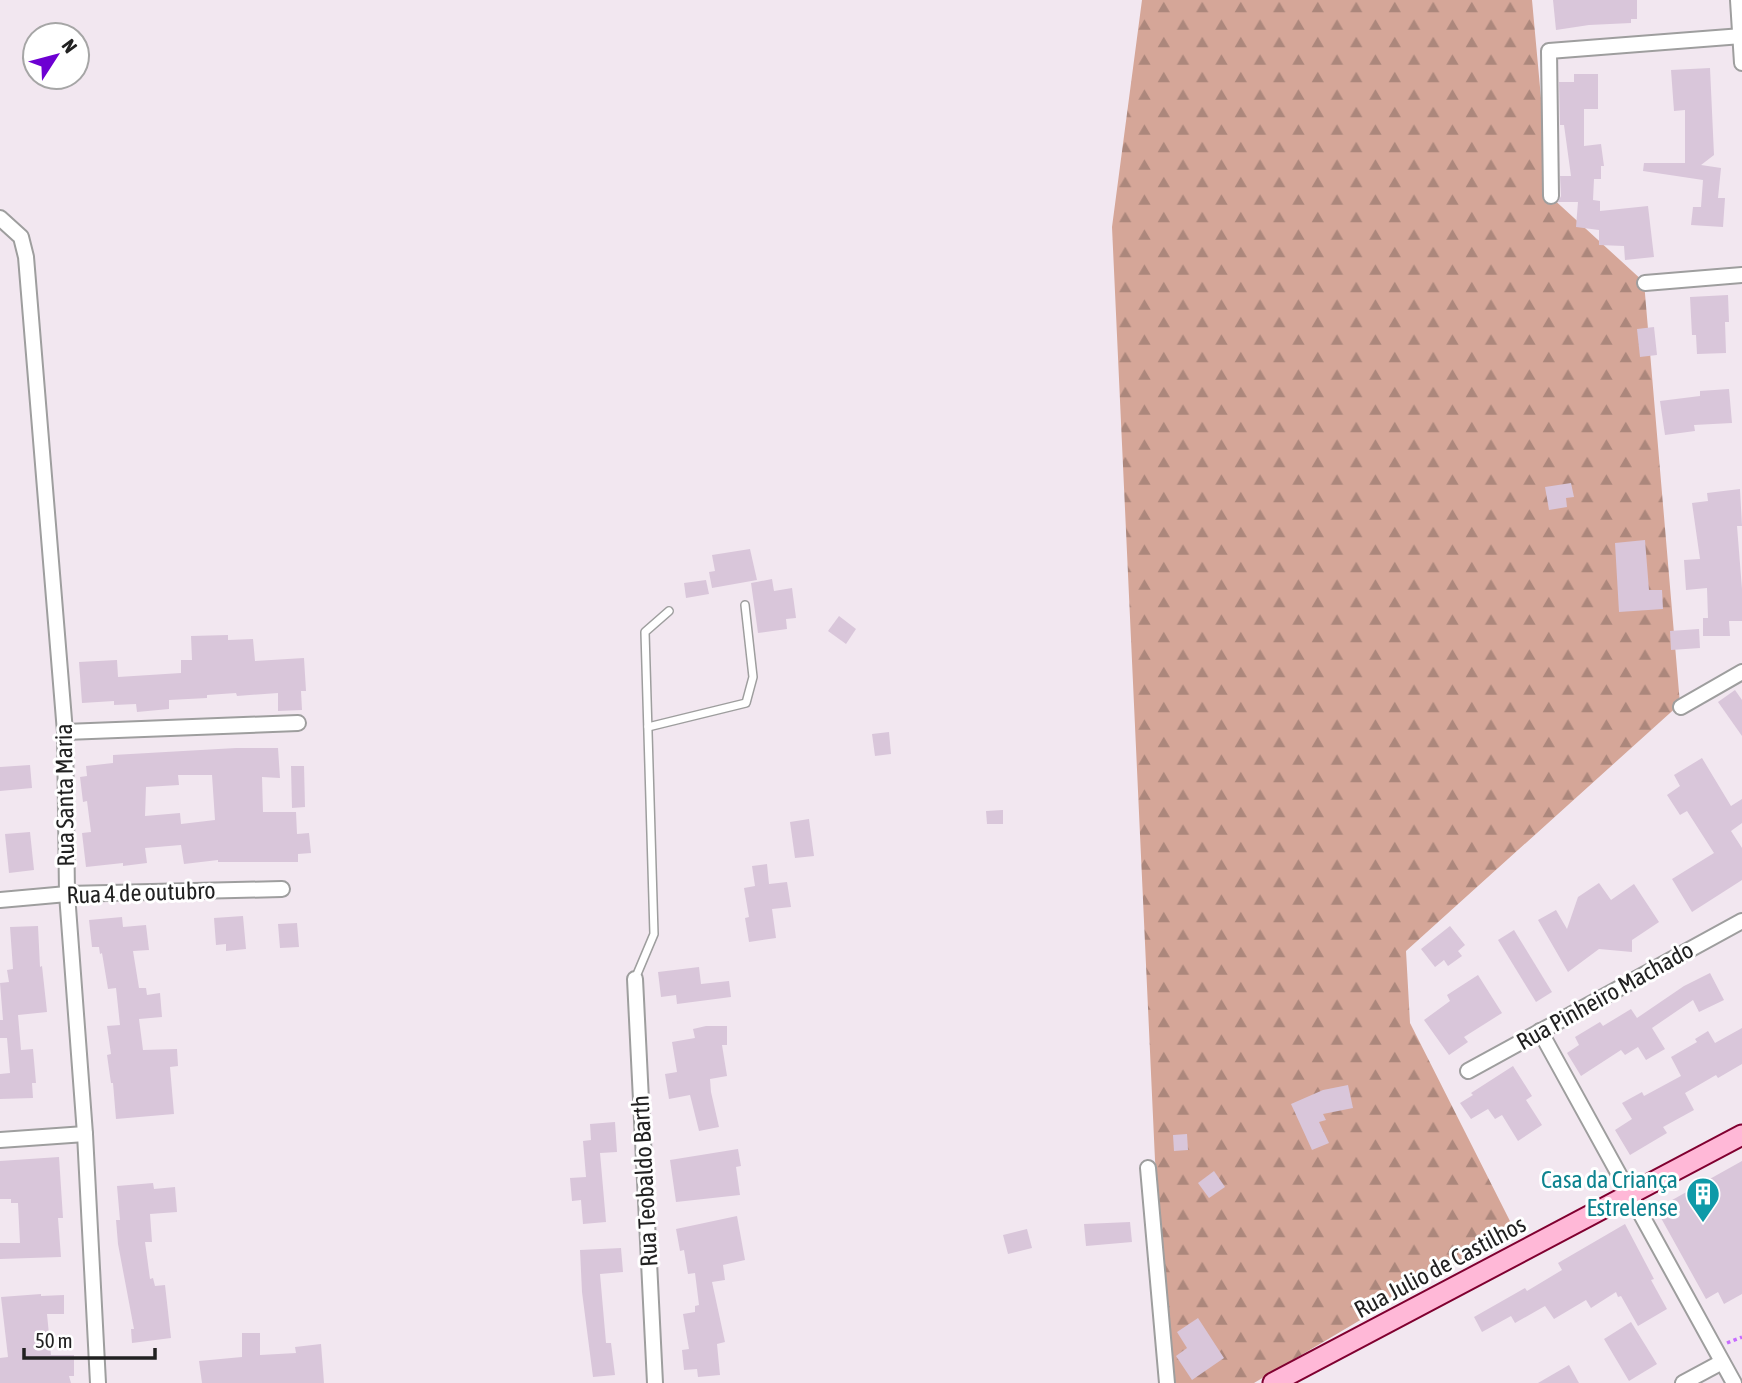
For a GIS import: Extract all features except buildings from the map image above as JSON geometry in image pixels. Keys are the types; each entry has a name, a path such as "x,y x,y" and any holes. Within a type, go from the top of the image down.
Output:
{"main road":[{"name":"Rua Julio de Castilhos","path":"1273,1383 1742,1135"}],"street":[{"path":"1738,0 1742,62"},
{"path":"1551,197 1549,51 1741,36"},
{"name":"Rua Santa Maria","path":"0,218 21,237 26,257 65,732 67,894 85,1134 98,1383"},
{"path":"1645,283 1742,275"},
{"path":"1681,708 1742,671"},
{"path":"65,732 298,723"},
{"name":"Rua 4 de outubro","path":"0,900 67,894 282,889"},
{"name":"Rua Pinheiro Machado","path":"1468,1071 1742,921"},
{"name":"Rua Teobaldo Barth","path":"635,979 655,1383"},
{"path":"1540,1031 1734,1383"},
{"path":"0,1140 85,1134"},
{"path":"1148,1168 1167,1383"},
{"path":"1684,1383 1722,1362"}],"lane":[{"path":"648,727 746,703 753,677 745,605"},
{"path":"635,979 654,934 645,632 669,611"}],"green space":[{"path":"1142,0 1532,0 1550,196 1644,282 1680,704 1406,951 1410,1023 1514,1229 1254,1383 1174,1383 1155,1160 1112,227"}],"place":[{"name":"Casa da Criança Estrelense","path":"1703,1224"}]}
